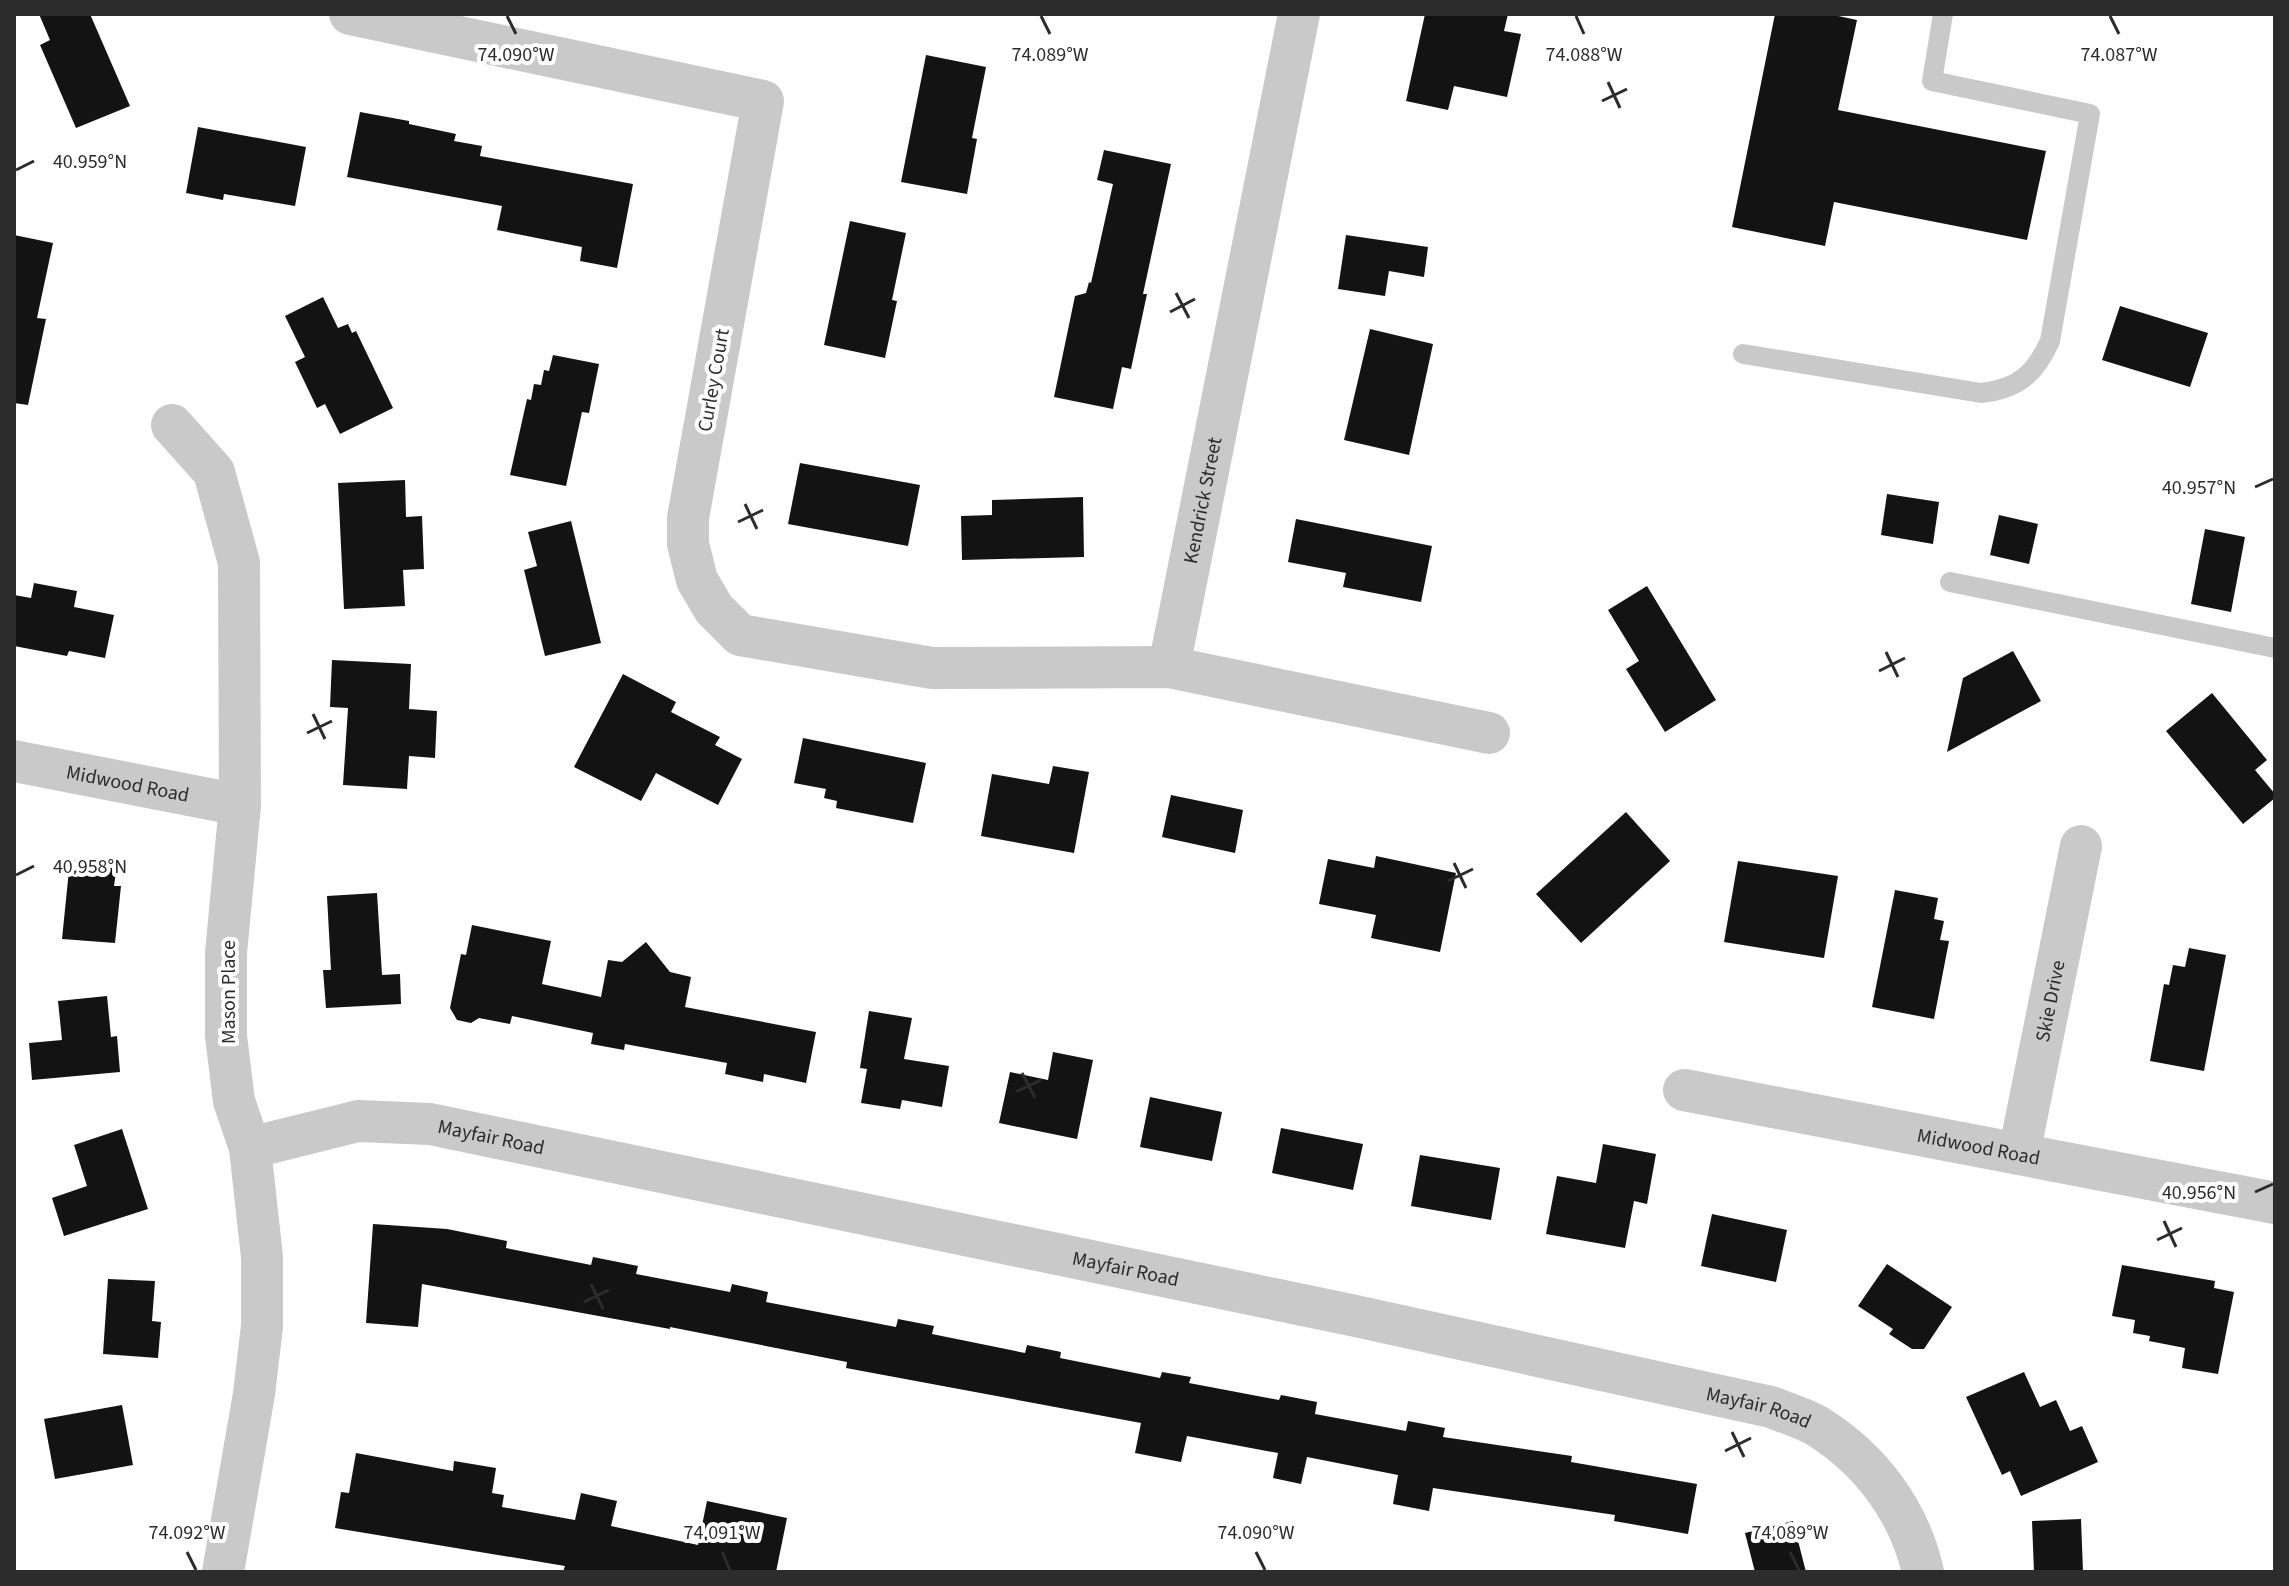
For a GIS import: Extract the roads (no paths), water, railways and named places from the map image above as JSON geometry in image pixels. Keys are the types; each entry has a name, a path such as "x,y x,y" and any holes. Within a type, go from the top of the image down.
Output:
{"street":[{"name":"Curley Court","path":"350,14 763,101 688,518 688,544 697,580 714,609 740,635 932,668 1169,667"},
{"name":"Kendrick Street","path":"1169,667 1299,14"},
{"name":"Mason Place","path":"172,425 214,472 239,563 240,805 226,953 226,1036 234,1101 250,1148 262,1257 262,1326 254,1394 223,1572"},
{"path":"1169,667 1489,733"},
{"name":"Midwood Road","path":"14,761 240,805"},
{"name":"Skie Drive","path":"2019,1154 2081,846"},
{"name":"Midwood Road","path":"1684,1090 2275,1203"},
{"name":"Mayfair Road","path":"250,1148 358,1121 430,1124 1320,1309 1771,1407 1814,1425 1852,1452 1882,1482 1908,1525 1923,1572"}],"lane":[{"path":"1743,354 1981,393 2004,390 2020,381 2040,363 2050,341 2090,114 1932,81 1943,14"},
{"path":"1950,582 2275,648"}]}
